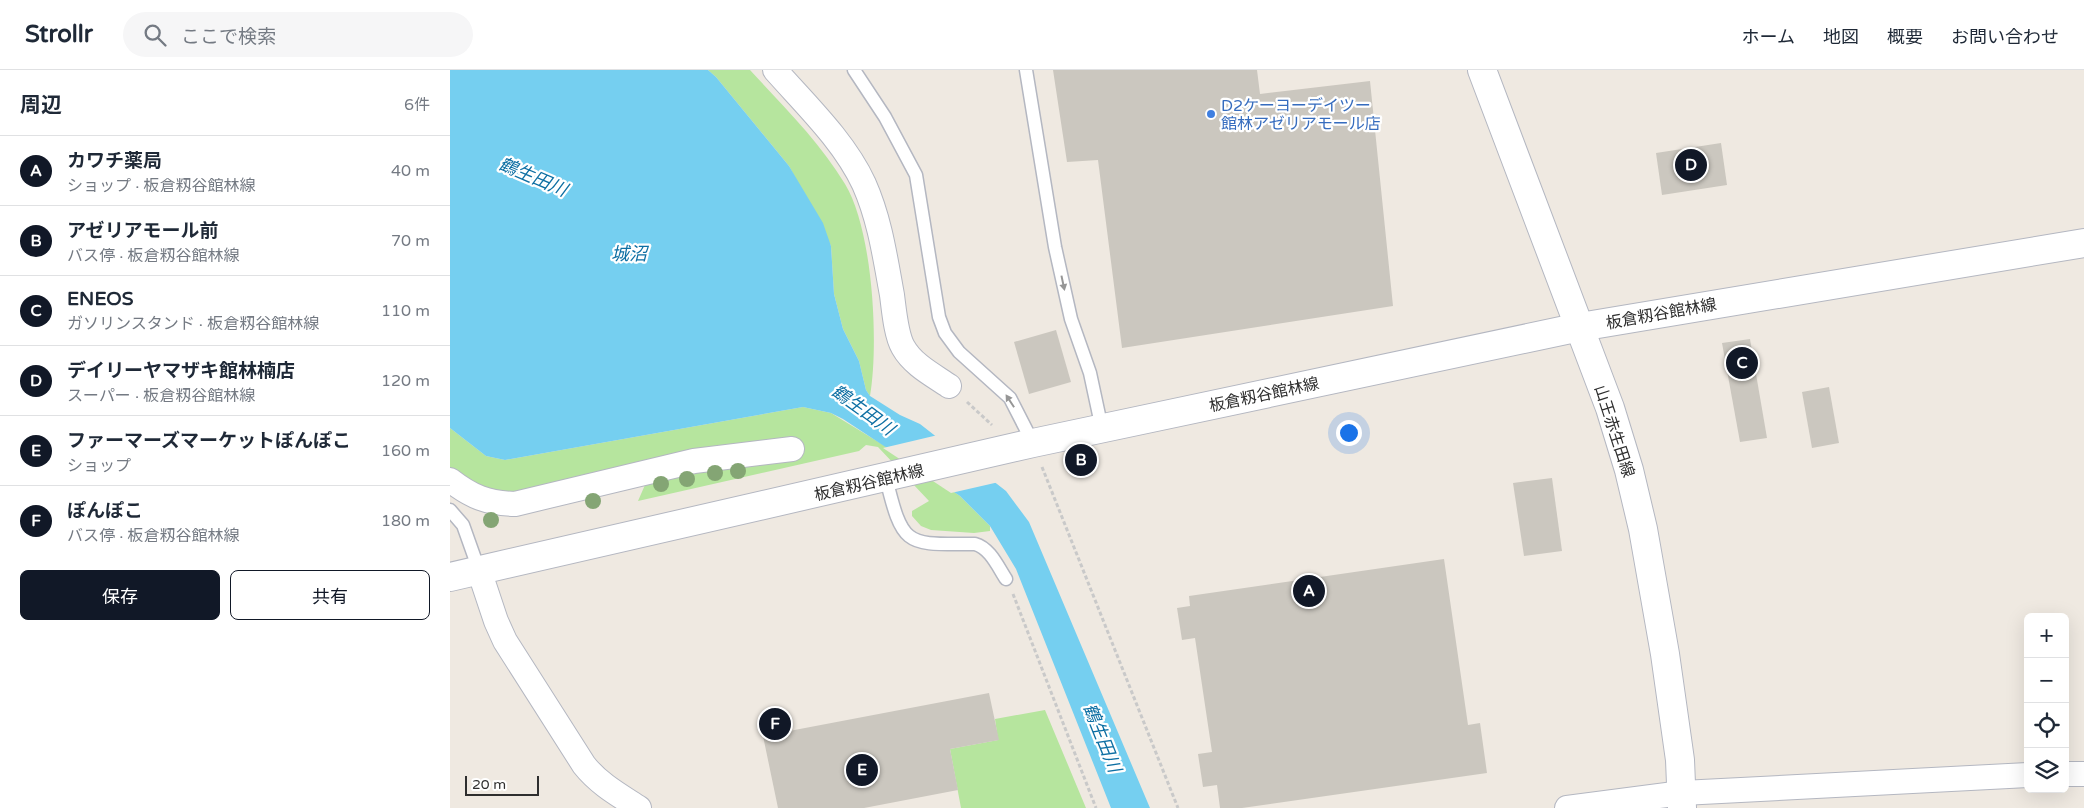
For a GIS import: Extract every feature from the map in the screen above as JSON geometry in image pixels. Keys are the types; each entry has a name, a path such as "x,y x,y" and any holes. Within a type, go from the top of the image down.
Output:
{"main road":[{"name":"山王赤生田線","path":"1482,70 1610,408 1629,470 1643,529 1665,654 1680,760 1682,800"},
{"name":"板倉籾谷館林線","path":"450,577 891,477 995,440 1032,443 1580,327 2084,243"}],"street":[{"path":"775,70 826,127 864,184 881,231 896,322 903,347 919,366 949,386"},
{"path":"450,480 469,494 494,503 515,504 694,461 792,449"},
{"path":"479,570 496,621 505,641 584,765 594,778 639,808"},
{"path":"2069,774 2084,774"},
{"path":"1566,808 2024,775"}],"lane":[{"path":"854,70 885,117 916,175 939,317 945,333 959,352 1010,398 1032,443"},
{"path":"1026,70 1055,247 1071,320 1090,373 1102,429"},
{"path":"891,477 895,514 907,535 919,542 929,544 975,544 982,546 989,553 1006,579"},
{"path":"450,510 462,525 479,570"}],"path":[{"path":"949,386 995,440"},
{"path":"1032,443 1178,808"},
{"path":"1006,579 1096,808"}],"green space":[{"path":"708,70 750,70 813,139 845,184 862,229 868,258 874,347 870,396 866,390 859,361 843,329 834,294 831,246 789,166 716,77"},
{"path":"803,407 831,413 903,457 960,496 990,526 990,531 974,533 931,530 921,526 912,516 912,511 929,501 878,447 866,445 859,451 638,501 648,478 525,493 481,492 450,470 450,428 486,456 505,460"},
{"path":"1045,710 1086,808 961,808 950,749 998,740 995,719"}],"water":[{"name":"城沼","path":"450,70 708,70 716,77 789,166 823,223 831,246 834,294 843,329 859,361 866,390 870,396 900,415 920,424 1006,491 1029,522 1150,808 1111,808 1016,569 990,526 960,496 843,419 831,413 803,407 505,460 486,456 450,428"}],"pier":[{"path":"938,435 999,482 951,493 883,448"}],"building":[{"path":"1053,70 1257,70 1260,94 1370,81 1393,306 1122,348 1098,160 1067,162"},
{"path":"1721,143 1727,185 1662,195 1656,153"},
{"path":"1056,330 1071,382 1029,394 1014,342"},
{"path":"1750,339 1767,438 1740,442 1722,343"},
{"path":"1829,387 1839,443 1812,448 1802,392"},
{"path":"1552,478 1562,551 1524,556 1513,483"},
{"path":"1444,559 1468,725 1480,723 1487,773 1242,808 1220,808 1217,785 1203,787 1198,754 1212,752 1195,638 1182,640 1177,608 1190,606 1189,596"},
{"path":"989,693 999,740 950,749 958,790 864,808 778,808 763,736"}],"place":[{"name":"D2ケーヨーデイツー 館林アゼリアモール店","path":"1211,114"},
{"name":"デイリーヤマザキ館林楠店","path":"1691,165"},
{"name":"ENEOS","path":"1742,363"},
{"name":"アゼリアモール前","path":"1081,460"},
{"name":"カワチ薬局","path":"1309,591"},
{"name":"ぽんぽこ","path":"775,724"},
{"name":"ファーマーズマーケットぽんぽこ","path":"862,770"}],"water label":[{"name":"鶴生田川","path":"533,177"},
{"name":"鶴生田川","path":"863,410"},
{"name":"鶴生田川","path":"1102,738"}]}
